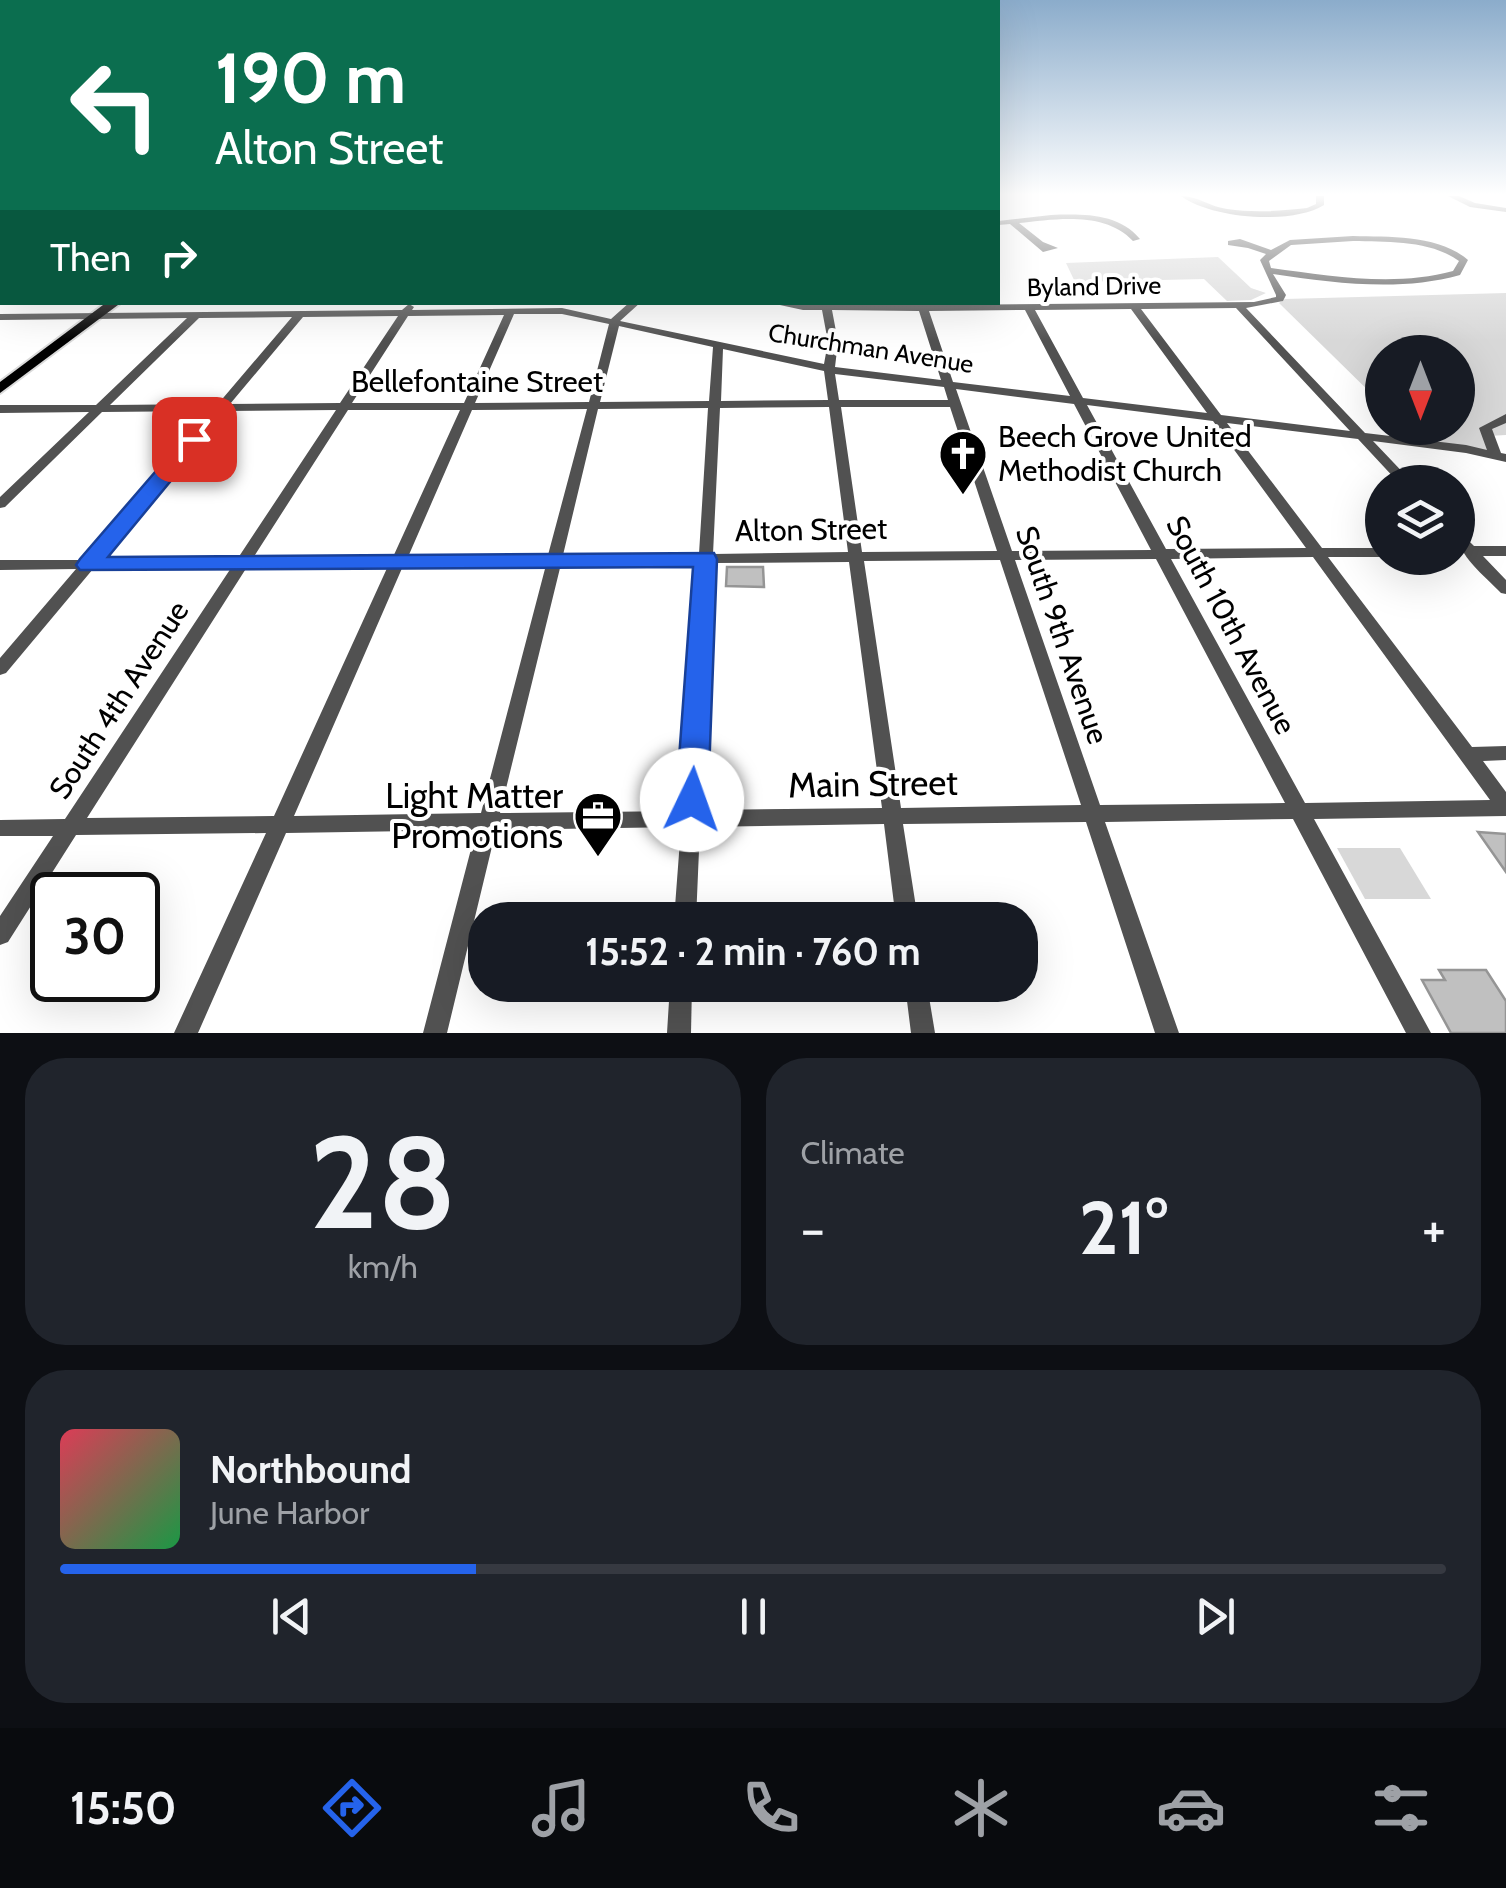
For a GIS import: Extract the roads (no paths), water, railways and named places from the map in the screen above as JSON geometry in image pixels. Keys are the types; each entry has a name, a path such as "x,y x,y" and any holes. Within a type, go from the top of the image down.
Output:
{"main road":[{"path":"0,378 84,316 100,309"},
{"path":"0,389 100,309"}],"street":[{"path":"1294,244 1264,260 1268,270 1335,280 1426,279 1457,273 1464,260 1433,244"},
{"path":"1245,246 1272,253"},
{"name":"Byland Drive","path":"826,305 1028,307 1277,301 1281,295 1268,270"},
{"path":"1238,304 1389,465"},
{"path":"436,1033 615,320 632,305"},
{"path":"826,305 833,342 829,369 904,902"},
{"name":"South 9th Avenue","path":"922,305 1167,1033"},
{"path":"1134,306 1506,808"},
{"name":"Churchman Avenue","path":"100,309 197,314 409,307 574,312 829,369 1501,456"},
{"name":"South 4th Avenue","path":"0,934 409,307"},
{"name":"South 10th Avenue","path":"1028,307 1419,1033"},
{"path":"186,1033 511,310"},
{"path":"0,669 301,313"},
{"path":"0,504 197,314"},
{"path":"0,317 84,316"},
{"path":"686,902 718,344"},
{"name":"Bellefontaine Street","path":"0,410 955,403"},
{"path":"1501,456 1485,428 1506,418"},
{"path":"1475,551 1506,551"},
{"name":"Alton Street","path":"0,566 1365,552"},
{"path":"1475,561 1506,590"},
{"path":"1467,755 1506,753"},
{"name":"Main Street","path":"0,828 1506,808"},
{"path":"679,1033 681,1002"},
{"path":"918,1002 923,1033"}],"place":[{"name":"Beech Grove United Methodist Church","path":"963,496"},
{"name":"Light Matter Promotions","path":"598,858"}]}
